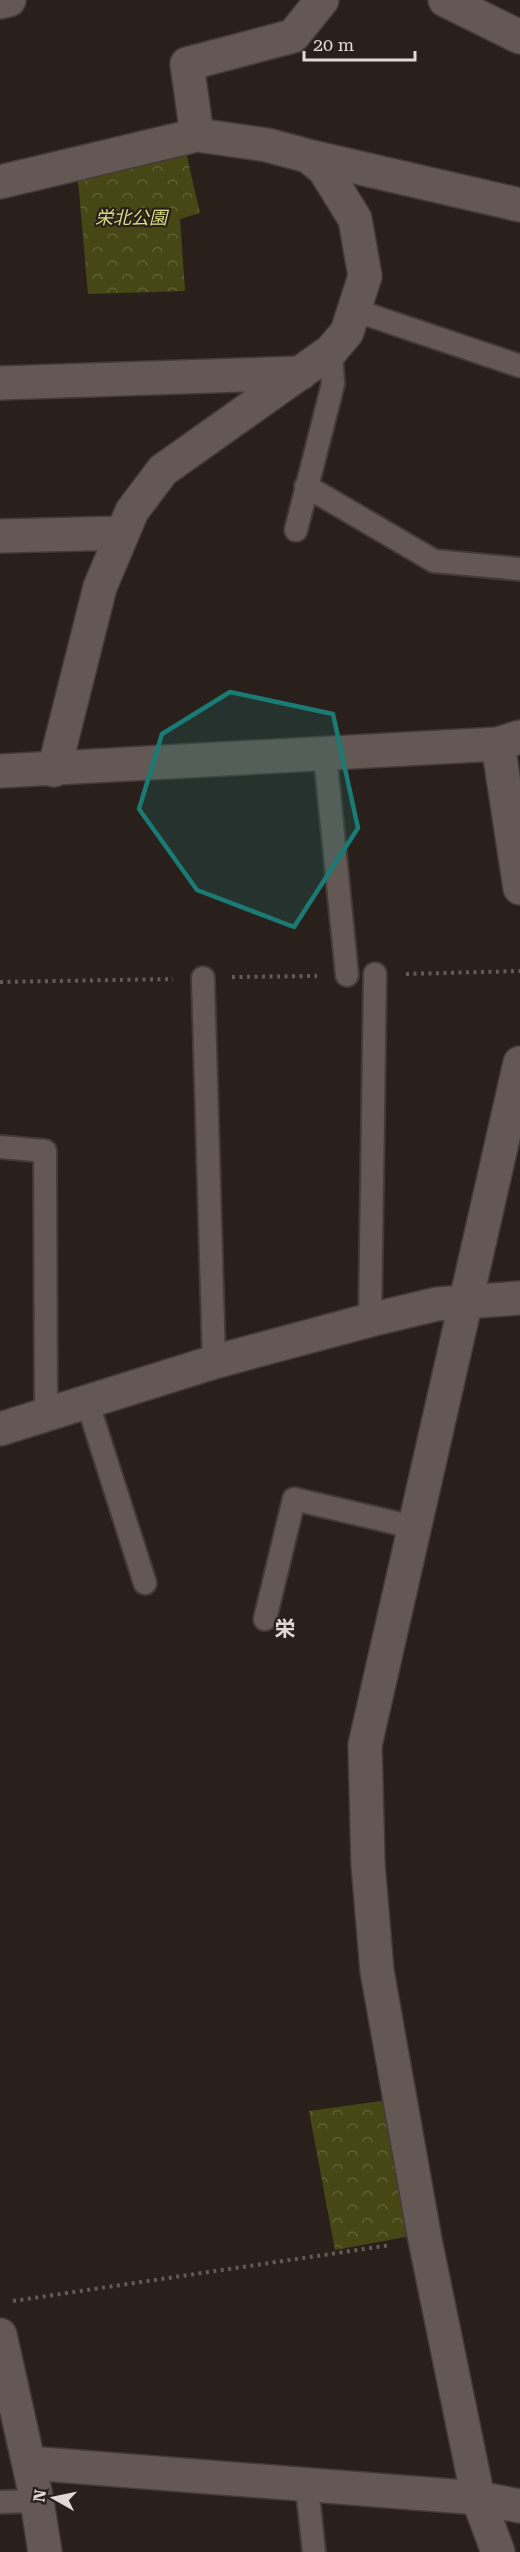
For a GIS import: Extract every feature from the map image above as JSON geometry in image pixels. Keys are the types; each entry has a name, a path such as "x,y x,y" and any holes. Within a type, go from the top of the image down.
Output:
{"street":[{"path":"0,2 9,0"},
{"path":"197,135 187,64 293,36 322,0"},
{"path":"445,0 520,37"},
{"path":"0,182 197,135 267,145 520,205"},
{"path":"54,770 100,587 132,511 164,470 331,351 347,332 365,276 356,219 324,169 308,156"},
{"path":"0,383 301,373"},
{"path":"0,536 122,532"},
{"path":"0,771 54,770 325,754 509,740 520,888"},
{"path":"498,2552 478,2498 425,2240 377,1971 368,1864 365,1745 520,1063"},
{"path":"0,1429 213,1362 370,1320 437,1304 467,1304 520,1298"},
{"path":"0,2335 37,2501 45,2552"},
{"path":"29,2463 307,2487 478,2498 520,2506"}],"lane":[{"path":"354,310 520,366"},
{"path":"296,530 333,384 331,351"},
{"path":"306,486 434,561 520,569"},
{"path":"325,754 347,975"},
{"path":"370,1320 375,974"},
{"path":"203,978 213,1362"},
{"path":"0,1147 45,1151 46,1413"},
{"path":"87,1401 145,1583"},
{"path":"265,1619 294,1499 413,1527"},
{"path":"307,2487 314,2552"},
{"path":"0,2502 37,2501"}],"path":[{"path":"375,974 520,971"},
{"path":"0,982 347,975"},
{"path":"12,2301 425,2240"}],"highlighted area":[{"path":"230,692 333,714 358,828 294,927 197,890 139,809 162,734"}],"green space":[{"name":"栄北公園","path":"186,152 200,213 180,219 185,291 88,294 78,179"},
{"path":"388,2100 411,2236 335,2250 309,2111"}],"district":[{"name":"栄","path":"285,1629"}]}
